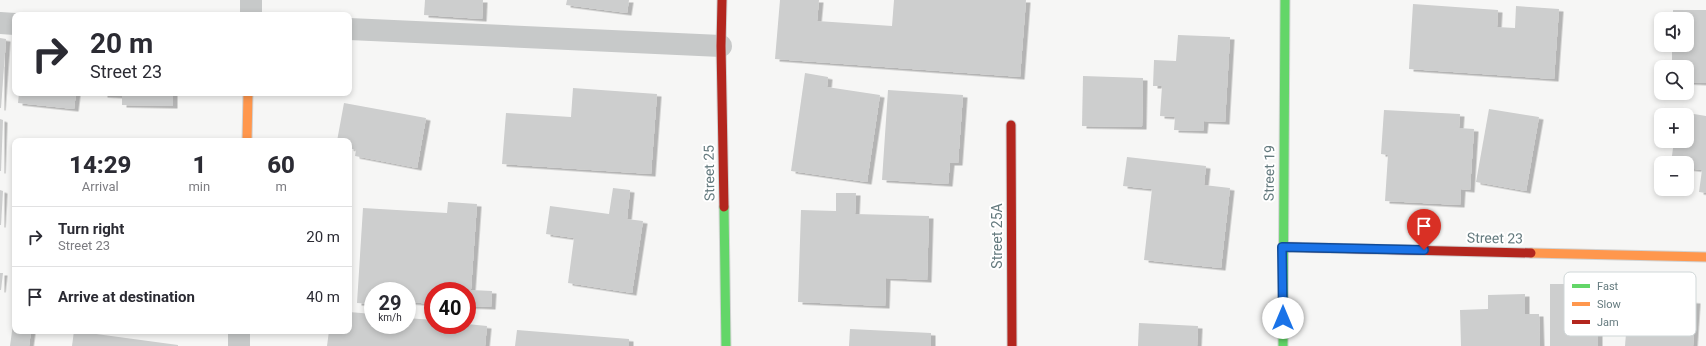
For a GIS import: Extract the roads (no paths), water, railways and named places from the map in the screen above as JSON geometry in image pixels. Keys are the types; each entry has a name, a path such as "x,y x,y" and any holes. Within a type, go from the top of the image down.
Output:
{"street":[{"path":"251,12 252,0"},
{"name":"Street 25","path":"722,0 721,46 726,346"},
{"name":"Street 19","path":"1283,346 1282,247 1285,0"},
{"path":"0,24 12,24"},
{"path":"352,29 721,46"},
{"path":"247,138 248,96"},
{"name":"Street 25A","path":"1011,125 1012,346"},
{"name":"Street 23","path":"1282,247 1706,257"},
{"path":"239,334 239,346"}]}
